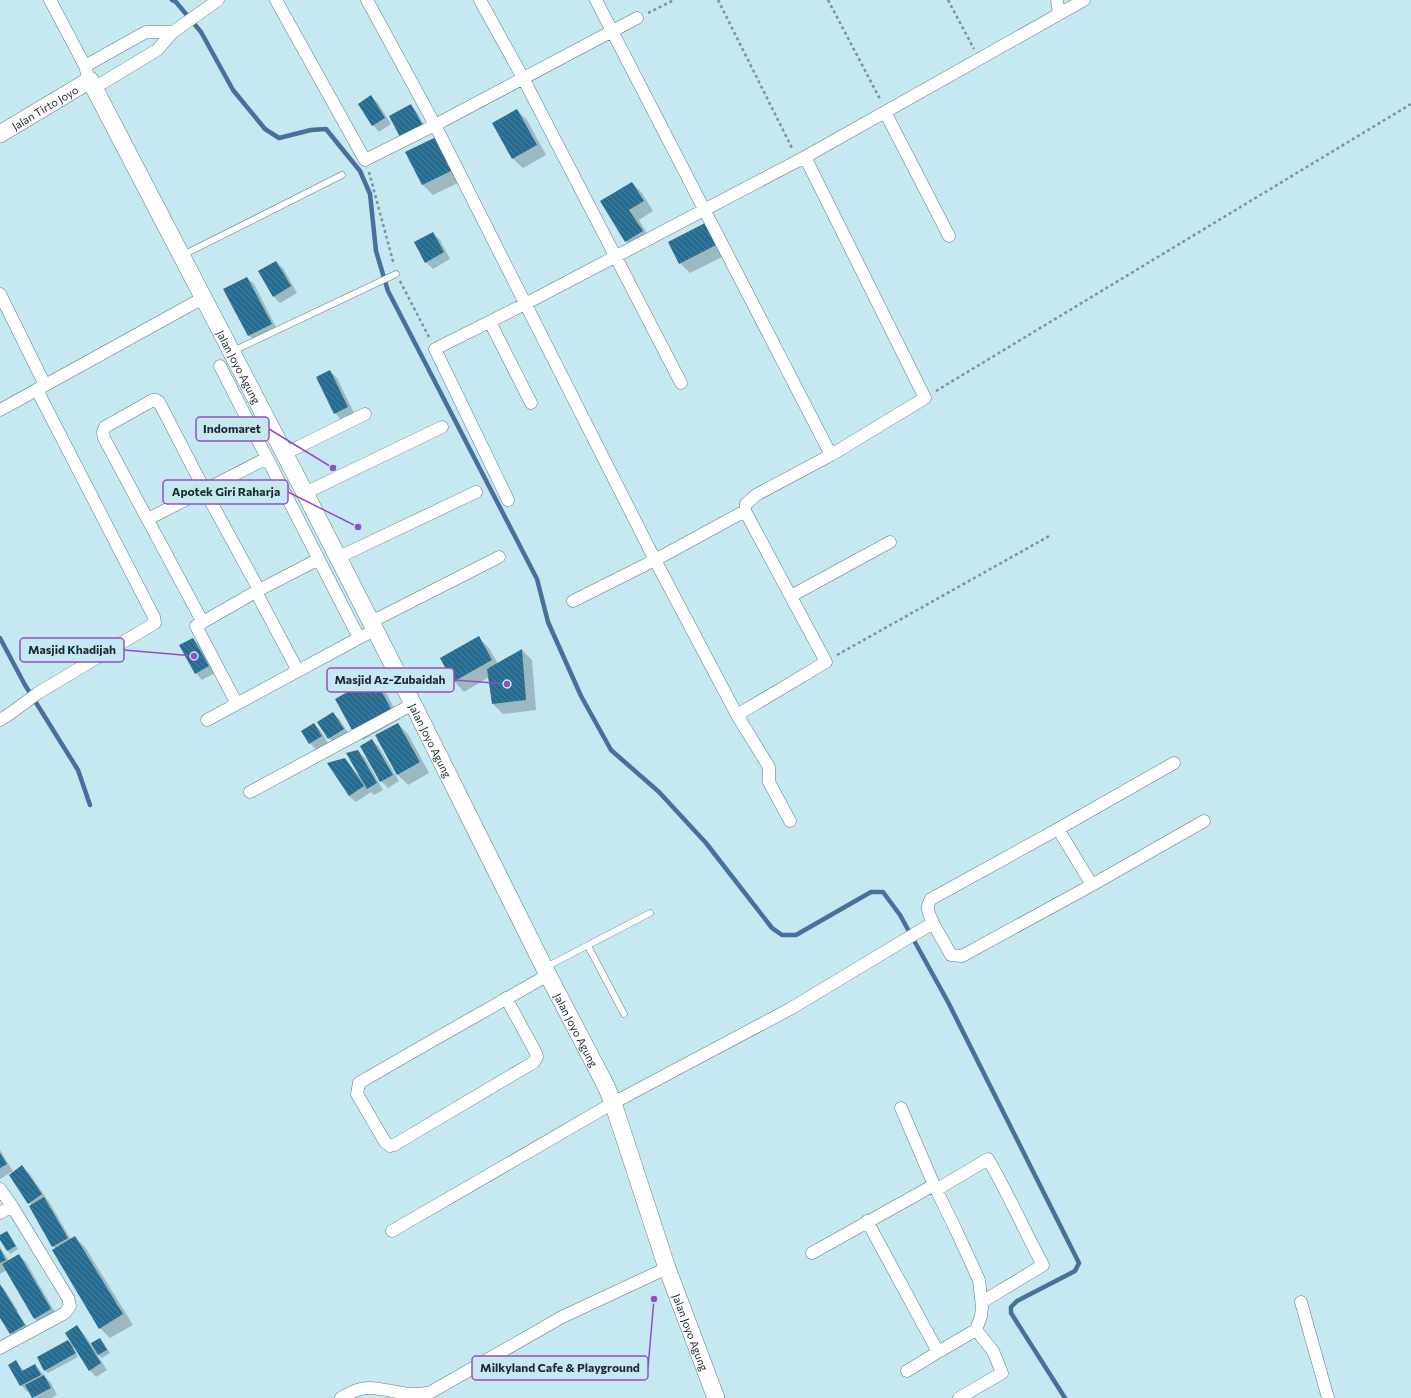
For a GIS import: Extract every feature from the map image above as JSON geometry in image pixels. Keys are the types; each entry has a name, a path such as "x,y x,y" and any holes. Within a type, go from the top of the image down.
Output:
{"main road":[{"name":"Jalan Tirto Joyo","path":"0,134 89,78"},
{"name":"Jalan Joyo Agung","path":"89,78 305,493 413,704 546,971 606,1086 613,1103 667,1268 716,1398"}],"street":[{"path":"50,0 89,78"},
{"path":"89,78 157,50 173,32 218,0"},
{"path":"276,0 365,160 435,125 637,18"},
{"path":"367,0 435,125 655,560 737,715 769,767 769,782 790,821"},
{"path":"480,0 523,78 681,383"},
{"path":"596,0 831,455"},
{"path":"1057,0 1059,14"},
{"path":"508,500 435,349 525,304 801,158 1084,0"},
{"path":"89,78 146,32 173,32"},
{"path":"885,112 949,236"},
{"path":"737,715 826,662 745,511 746,504 756,495 831,455 925,398 801,158"},
{"path":"0,294 41,387 154,617 155,623 38,693 0,720"},
{"path":"0,410 203,298"},
{"path":"490,322 531,403"},
{"path":"220,366 360,638"},
{"path":"202,621 102,432 105,427 153,400 159,402 298,671"},
{"path":"284,454 365,414"},
{"path":"305,493 442,426"},
{"path":"148,519 267,458"},
{"path":"337,558 476,492"},
{"path":"573,601 655,560 745,511"},
{"path":"791,596 890,542"},
{"path":"207,720 360,638 373,626 499,557"},
{"path":"237,704 196,629 196,626 202,621 257,591 319,559"},
{"path":"250,792 413,704"},
{"path":"1174,763 1058,830 931,899 927,904 927,910 933,923 951,955 957,957 962,956 1092,885 1204,820"},
{"path":"1058,830 1092,885"},
{"path":"392,1231 613,1103 790,1009 933,923"},
{"path":"506,998 536,1053 537,1057 534,1062 394,1145 390,1146 385,1142 357,1094 359,1083 506,998 546,971"},
{"path":"901,1108 935,1187 979,1280 982,1302 981,1316 976,1330 907,1371"},
{"path":"812,1253 867,1221 988,1159 998,1176 1025,1233 1043,1265 982,1302"},
{"path":"0,1189 68,1298 70,1306 65,1313 0,1348"},
{"path":"0,1213 12,1206"},
{"path":"867,1221 938,1352"},
{"path":"341,1398 354,1391 368,1387 412,1396 421,1396 431,1392 562,1317 667,1268"},
{"path":"1301,1302 1328,1398"},
{"path":"959,1398 1002,1373 993,1351 976,1330"}],"lane":[{"path":"181,256 342,175"},
{"path":"231,352 394,275"},
{"path":"546,971 588,946 650,913"},
{"path":"588,946 624,1014"}],"path":[{"path":"637,18 674,0"},
{"path":"718,0 801,158"},
{"path":"828,0 885,112"},
{"path":"948,0 979,59"},
{"path":"925,398 1411,104"},
{"path":"365,160 372,182 394,275 435,349"},
{"path":"826,662 1051,535"}],"building":[{"path":"371,95 385,118 372,126 358,104"},
{"path":"411,104 424,128 401,139 389,116"},
{"path":"517,109 537,145 512,159 492,123"},
{"path":"436,137 453,170 422,185 405,152"},
{"path":"632,182 644,201 629,210 643,231 625,242 600,201"},
{"path":"705,223 716,245 679,264 668,242"},
{"path":"433,232 444,252 425,263 414,242"},
{"path":"276,261 291,286 273,297 258,271"},
{"path":"247,277 272,324 248,336 223,289"},
{"path":"330,370 348,407 334,414 316,377"},
{"path":"479,636 492,660 453,682 440,658"},
{"path":"193,638 209,666 195,674 179,645"},
{"path":"522,649 526,700 492,704 487,669"},
{"path":"374,677 391,709 352,730 335,699"},
{"path":"333,712 344,729 328,739 317,722"},
{"path":"314,723 322,736 309,744 301,731"},
{"path":"398,723 420,762 397,775 375,735"},
{"path":"372,739 393,775 380,782 360,746"},
{"path":"358,750 377,783 367,789 346,753"},
{"path":"345,758 364,786 349,796 327,763"},
{"path":"0,1153 7,1164 0,1168"},
{"path":"22,1165 42,1194 28,1204 9,1175"},
{"path":"44,1197 68,1238 52,1247 29,1206"},
{"path":"7,1231 16,1246 7,1251 0,1240 0,1235"},
{"path":"75,1236 123,1314 99,1329 52,1250"},
{"path":"0,1249 6,1260 0,1263"},
{"path":"19,1254 51,1309 34,1319 2,1264"},
{"path":"0,1284 25,1325 10,1334 0,1318"},
{"path":"77,1325 101,1363 89,1371 65,1333"},
{"path":"100,1338 107,1350 98,1355 91,1343"},
{"path":"68,1340 76,1353 44,1371 37,1357"},
{"path":"16,1360 22,1371 35,1364 41,1375 20,1386 8,1365"},
{"path":"44,1375 51,1388 32,1398 25,1385"}],"waterway":[{"path":"172,0 176,2 201,32 233,90 265,129 279,138 311,130 326,129 360,171 370,194 376,251 388,291 537,579 548,622 581,696 611,750 659,792 706,843 772,928 782,935 796,935 871,892 883,892 900,915 948,1002 1079,1263 1075,1271 1017,1301 1011,1307 1011,1313 1065,1398"},
{"path":"0,638 25,685 78,770 90,805"}],"place":[{"name":"Indomaret","path":"333,468"},
{"name":"Apotek Giri Raharja","path":"358,527"},
{"name":"Masjid Khadijah","path":"194,656"},
{"name":"Masjid Az-Zubaidah","path":"507,684"},
{"name":"Milkyland Cafe & Playground","path":"654,1299"}]}
